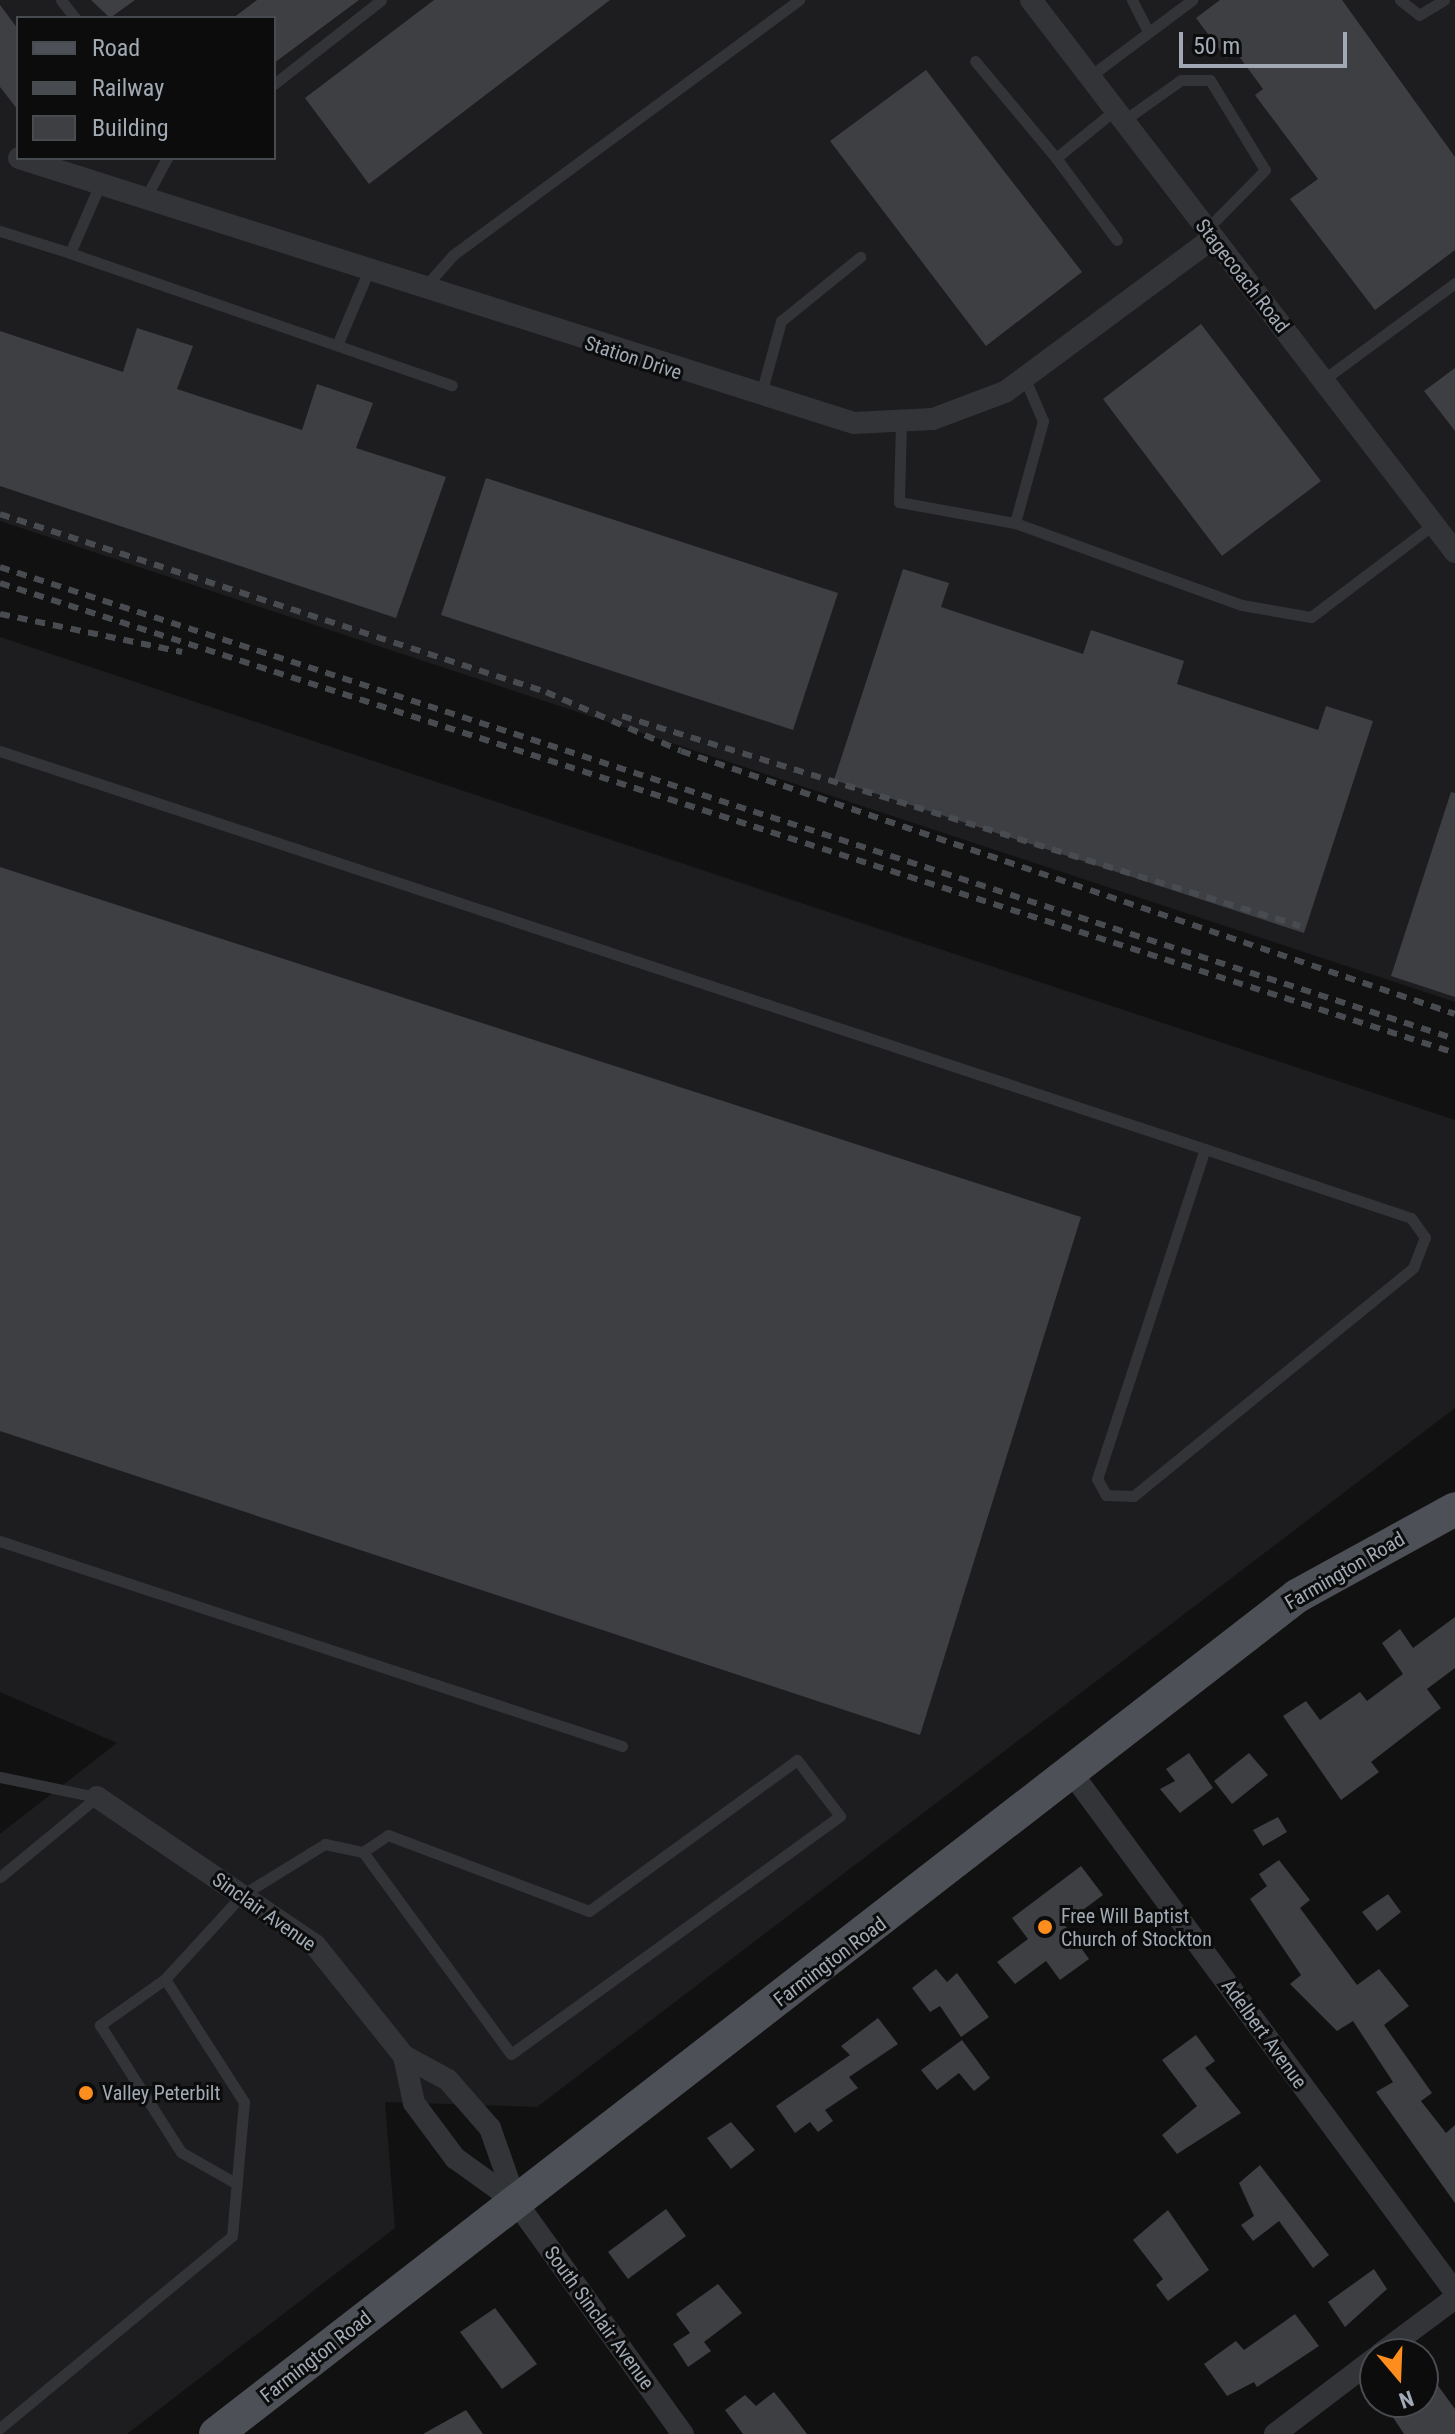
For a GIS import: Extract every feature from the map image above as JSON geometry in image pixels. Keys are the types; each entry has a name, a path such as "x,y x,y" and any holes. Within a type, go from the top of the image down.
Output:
{"main road":[{"name":"Farmington Road","path":"216,2434 1074,1776 1297,1596 1455,1509"}],"street":[{"name":"Stagecoach Road","path":"1031,0 1455,552"},
{"name":"Station Drive","path":"24,160 825,419 901,423 962,411 1025,379 1210,234"},
{"name":"Adelbert Avenue","path":"1074,1776 1455,2295"},
{"name":"Sinclair Avenue","path":"97,1797 315,1945 404,2056 448,2080 490,2128 516,2202"},
{"name":"Sinclair Avenue","path":"404,2056 414,2103 455,2158 516,2202"},
{"name":"South Sinclair Avenue","path":"516,2202 683,2434"},
{"path":"1400,2338 1455,2295"},
{"path":"1275,2434 1359,2370"}],"lane":[{"path":"61,0 73,16"},
{"path":"276,82 381,0"},
{"path":"423,289 453,255 799,0"},
{"path":"1132,0 1148,31"},
{"path":"1089,77 1192,0"},
{"path":"1400,0 1419,15 1444,0"},
{"path":"975,61 1056,158 1117,240"},
{"path":"1056,158 1181,80 1210,80 1265,170 1210,234"},
{"path":"145,199 166,160"},
{"path":"70,253 100,184"},
{"path":"0,231 452,385"},
{"path":"760,399 781,321 860,257"},
{"path":"337,345 368,272"},
{"path":"1323,380 1455,283"},
{"path":"1015,523 1043,421 1025,379"},
{"path":"901,423 899,502 1015,523 1242,605 1311,617 1434,524"},
{"path":"0,751 1205,1149 1411,1218 1425,1237 1413,1268 1133,1496 1106,1495 1097,1479 1205,1149"},
{"path":"0,1541 622,1746"},
{"path":"237,2184 181,2152 100,2025 165,1979 242,1895 325,1844 363,1852 511,2054 840,1816 797,1760 589,1911 388,1835 363,1852"},
{"path":"0,1777 97,1797"},
{"path":"0,1877 97,1797"},
{"path":"0,2428 232,2236 244,2102 165,1979"}],"shaded area":[{"path":"0,0 1455,0 1455,1002 0,521"},
{"path":"0,637 1455,1120 1455,1408 537,2107 385,2102 395,2228 127,2434 0,2434 0,1834 117,1743 0,1692"}],"building":[{"path":"91,0 135,0 113,16 108,16"},
{"path":"257,0 359,0 276,62 276,16 236,16"},
{"path":"434,0 610,0 369,184 305,98"},
{"path":"1220,0 1342,0 1455,157 1455,250 1375,310 1290,199 1318,179 1255,95 1263,89 1235,51 1226,58 1196,18"},
{"path":"0,5 16,26 16,107 0,87"},
{"path":"926,70 1082,272 986,346 830,141"},
{"path":"1201,324 1321,481 1222,556 1103,399"},
{"path":"137,328 193,346 177,389 302,430 317,384 373,403 356,448 446,477 396,618 0,486 0,331 123,372"},
{"path":"1455,368 1455,431 1424,391"},
{"path":"486,478 838,593 793,730 441,615"},
{"path":"903,569 949,583 941,607 1083,654 1091,630 1184,661 1177,684 1318,730 1326,706 1373,721 1304,933 834,780"},
{"path":"1451,792 1455,793 1455,997 1391,976"},
{"path":"0,867 1081,1217 920,1735 0,1431"},
{"path":"1455,1617 1455,1668 1427,1689 1441,1708 1371,1762 1379,1772 1341,1800 1283,1716 1306,1701 1320,1720 1360,1692 1367,1701 1403,1674 1382,1643 1400,1629 1413,1648"},
{"path":"1189,1753 1213,1788 1180,1813 1160,1789 1175,1781 1166,1769"},
{"path":"1249,1753 1268,1775 1232,1804 1214,1781"},
{"path":"1278,1817 1287,1832 1263,1846 1253,1830"},
{"path":"1279,1860 1310,1900 1300,1908 1357,1985 1379,1969 1409,2006 1384,2025 1432,2093 1421,2101 1446,2133 1455,2125 1455,2203 1376,2092 1393,2082 1353,2021 1337,2031 1290,1984 1301,1975 1250,1899 1267,1886 1259,1874"},
{"name":"Free Will Baptist Church of Stockton","path":"1081,1866 1103,1895 1064,1924 1089,1959 1060,1980 1046,1961 1015,1984 997,1962 1028,1939 1012,1918"},
{"path":"1388,1894 1401,1912 1377,1931 1362,1912"},
{"path":"936,1969 947,1982 957,1973 989,2017 961,2037 940,2006 930,2012 912,1988"},
{"path":"878,2018 898,2044 849,2077 858,2088 825,2110 833,2121 818,2132 810,2122 795,2133 776,2106 850,2055 841,2046"},
{"path":"1196,2035 1215,2061 1205,2068 1241,2113 1177,2154 1162,2135 1197,2106 1162,2060"},
{"path":"962,2040 990,2078 974,2091 959,2073 937,2090 921,2070"},
{"path":"731,2122 755,2150 731,2169 707,2138"},
{"path":"1260,2165 1329,2255 1313,2268 1279,2221 1253,2241 1241,2225 1254,2216 1239,2183"},
{"path":"666,2209 686,2236 628,2279 608,2252"},
{"path":"1168,2210 1209,2270 1168,2301 1156,2285 1163,2279 1133,2240"},
{"path":"1374,2269 1387,2289 1345,2327 1328,2302"},
{"path":"718,2284 742,2313 704,2342 711,2351 688,2367 673,2344 690,2333 676,2314"},
{"path":"495,2308 537,2364 502,2389 460,2332"},
{"path":"1295,2314 1319,2346 1257,2387 1254,2382 1227,2396 1204,2364 1236,2341 1244,2350"},
{"path":"1439,2387 1455,2409 1455,2434 1404,2434 1394,2418 1439,2418"},
{"path":"774,2392 807,2434 743,2434 725,2410 745,2395 756,2406"},
{"path":"466,2410 483,2434 423,2434"}],"railway":[{"path":"0,514 546,692 681,751 1455,1014"},
{"path":"0,567 1455,1039"},
{"path":"0,583 1455,1053"},
{"path":"0,614 182,652"},
{"path":"622,716 1300,926"}],"place":[{"name":"Free Will Baptist Church of Stockton","path":"1045,1927"},
{"name":"Valley Peterbilt","path":"86,2093"}]}
